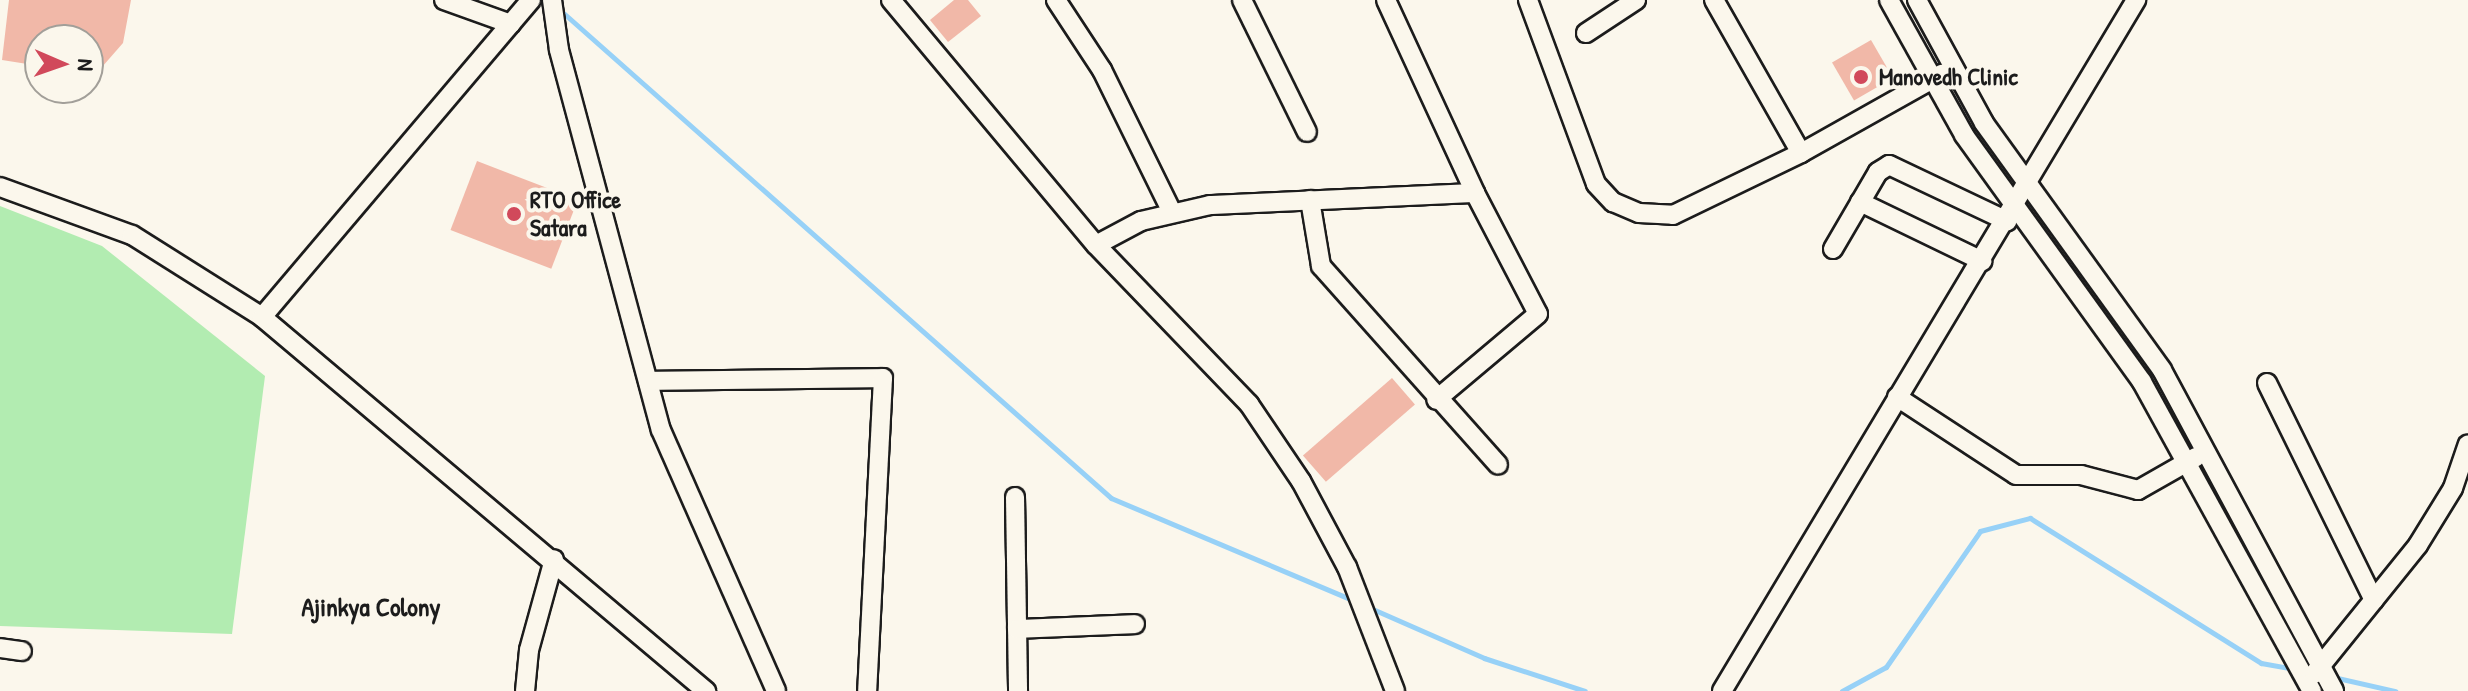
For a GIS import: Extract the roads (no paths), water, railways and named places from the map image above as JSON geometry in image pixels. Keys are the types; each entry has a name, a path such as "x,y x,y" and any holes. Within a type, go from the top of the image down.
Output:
{"street":[{"path":"444,0 511,24"},
{"path":"262,317 531,0"},
{"path":"552,0 559,50 661,430 776,691"},
{"path":"891,0 1096,245 1249,404 1301,481 1347,567 1395,691"},
{"path":"1056,0 1102,70 1172,212"},
{"path":"1242,0 1307,132"},
{"path":"1386,0 1475,193 1538,314 1436,400"},
{"path":"1528,0 1596,184 1613,202 1639,213 1673,215 1801,153 1934,80 1953,64"},
{"path":"1586,33 1636,0"},
{"path":"1714,0 1801,153"},
{"path":"1889,0 2010,213 2086,301 2188,463 2313,680 2334,691"},
{"path":"1917,0 2025,182 2105,287 2209,449 2313,680"},
{"path":"1722,691 2136,0"},
{"path":"1833,249 1878,172 1889,165 2010,213"},
{"path":"0,187 132,235 262,317 554,559 706,691"},
{"path":"1096,245 1172,212 1310,200 1475,193"},
{"path":"1310,200 1321,266 1436,400 1498,465"},
{"path":"1860,202 1982,261"},
{"path":"648,381 883,378 867,691"},
{"path":"2267,383 2374,600"},
{"path":"1897,397 2016,475 2081,475 2138,490 2209,449"},
{"path":"2313,680 2418,545 2453,488 2468,444"},
{"path":"1015,497 1018,691"},
{"path":"525,691 529,650 554,559"},
{"path":"1017,629 1135,624"},
{"path":"0,648 22,651"}],"waterway":[{"path":"560,10 1111,498 1355,601"},
{"path":"1842,691 1886,667 1980,531 2030,518 2261,663 2296,669"},
{"path":"1368,607 1484,658 1585,691"},
{"path":"2333,677 2395,691"}],"place":[{"name":"Manovedh Clinic","path":"1861,77"},
{"name":"RTO Office Satara","path":"514,214"}],"district":[{"name":"Ajinkya Colony","path":"371,607"}]}
